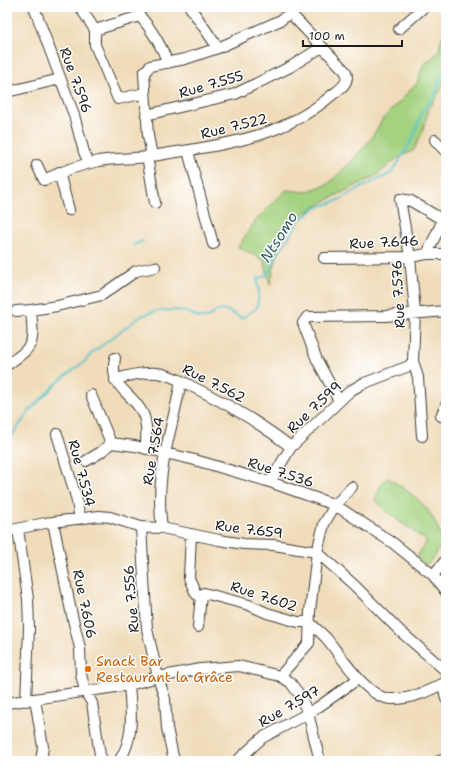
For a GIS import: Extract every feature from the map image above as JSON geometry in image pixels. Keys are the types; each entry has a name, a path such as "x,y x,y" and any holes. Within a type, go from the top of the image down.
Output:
{"street":[{"name":"Rue 7.596","path":"34,7 74,115 84,152 90,163"},
{"path":"80,7 96,30 96,45 118,100 145,93"},
{"path":"190,7 218,48"},
{"path":"399,29 424,7"},
{"path":"155,203 143,77 146,68 218,48 271,25 294,10"},
{"name":"Rue 7.522","path":"37,164 42,179 44,180 59,172 90,163 231,144 276,130 301,118 324,102 345,84 347,76 346,72 322,47 294,10"},
{"path":"96,30 140,16 151,29 160,44 168,63"},
{"name":"Rue 7.555","path":"146,115 235,94 290,67 322,47"},
{"path":"7,92 60,79"},
{"path":"435,140 446,152"},
{"path":"188,151 213,244"},
{"path":"59,172 69,210"},
{"name":"Rue 7.576","path":"422,436 418,384 413,361 415,312 410,257 400,199 411,201 445,217"},
{"path":"427,254 445,217"},
{"name":"Rue 7.646","path":"324,258 410,257 427,254 446,254"},
{"path":"16,310 31,310 57,306 102,295 136,271 155,267"},
{"path":"7,366 30,347 32,336 31,310"},
{"path":"339,401 312,347 303,323 307,317 385,316 415,312 446,311"},
{"path":"115,358 113,367 115,380 143,413 146,423 146,449"},
{"name":"Rue 7.599","path":"270,482 291,447 350,391 362,384 409,366 413,361"},
{"name":"Rue 7.562","path":"115,380 130,375 158,373 180,381 248,417 291,447"},
{"name":"Rue 7.564","path":"162,528 159,487 164,454 180,381"},
{"path":"86,461 101,452 111,443 91,395"},
{"path":"441,416 446,406"},
{"name":"Rue 7.534","path":"57,434 76,497 80,519"},
{"name":"Rue 7.536","path":"111,443 195,460 270,482 335,505 393,543 433,575 446,592"},
{"path":"280,676 310,643 310,622 317,552 324,524 335,505 352,488"},
{"name":"Rue 7.659","path":"7,531 53,522 99,516 110,517 141,527 162,528 244,544 274,545 317,552"},
{"name":"Rue 7.606","path":"53,522 80,648 81,674 84,691 92,703 100,755 103,761"},
{"name":"Rue 7.556","path":"141,527 147,629 158,677 165,699 167,728 174,761"},
{"path":"18,530 28,599 31,700 42,740 41,761"},
{"path":"191,534 189,578 196,594 201,595 198,627"},
{"path":"317,552 354,585 401,632 446,671"},
{"path":"433,575 446,560"},
{"name":"Rue 7.602","path":"201,595 204,593 227,598 298,622 310,622 326,638 358,679 379,695 389,699 422,694 444,683"},
{"path":"7,703 129,684 200,669 239,666 280,676 290,682 299,694 308,713 320,761"},
{"name":"Rue 7.597","path":"237,761 262,738 308,713 358,679"},
{"path":"444,683 446,699"},
{"path":"119,761 124,754 130,735 129,684"},
{"path":"439,761 446,759"}],"green space":[{"path":"446,33 446,82 429,109 422,133 414,150 396,159 376,176 329,199 293,220 280,244 270,284 264,260 238,247 256,220 286,190 305,192 328,184 351,162 371,139 382,120 417,83 423,65 438,53 442,37"},
{"path":"389,478 423,504 439,530 444,543 428,564 424,565 417,556 427,541 392,516 375,500 382,482"}],"waterway":[{"name":"Ntsomo","path":"7,442 31,409 59,381 85,361 92,353 141,316 156,311 176,310 187,312 200,318 207,318 217,311 226,310 242,318 257,308 259,292 257,279 269,273 271,265 301,218 306,216 313,209 339,200 390,174 412,140 423,110 436,93 440,79 446,71"},
{"path":"133,245 143,241"}],"place":[{"name":"Snack Bar Restaurant la Grâce","path":"88,669"}]}
